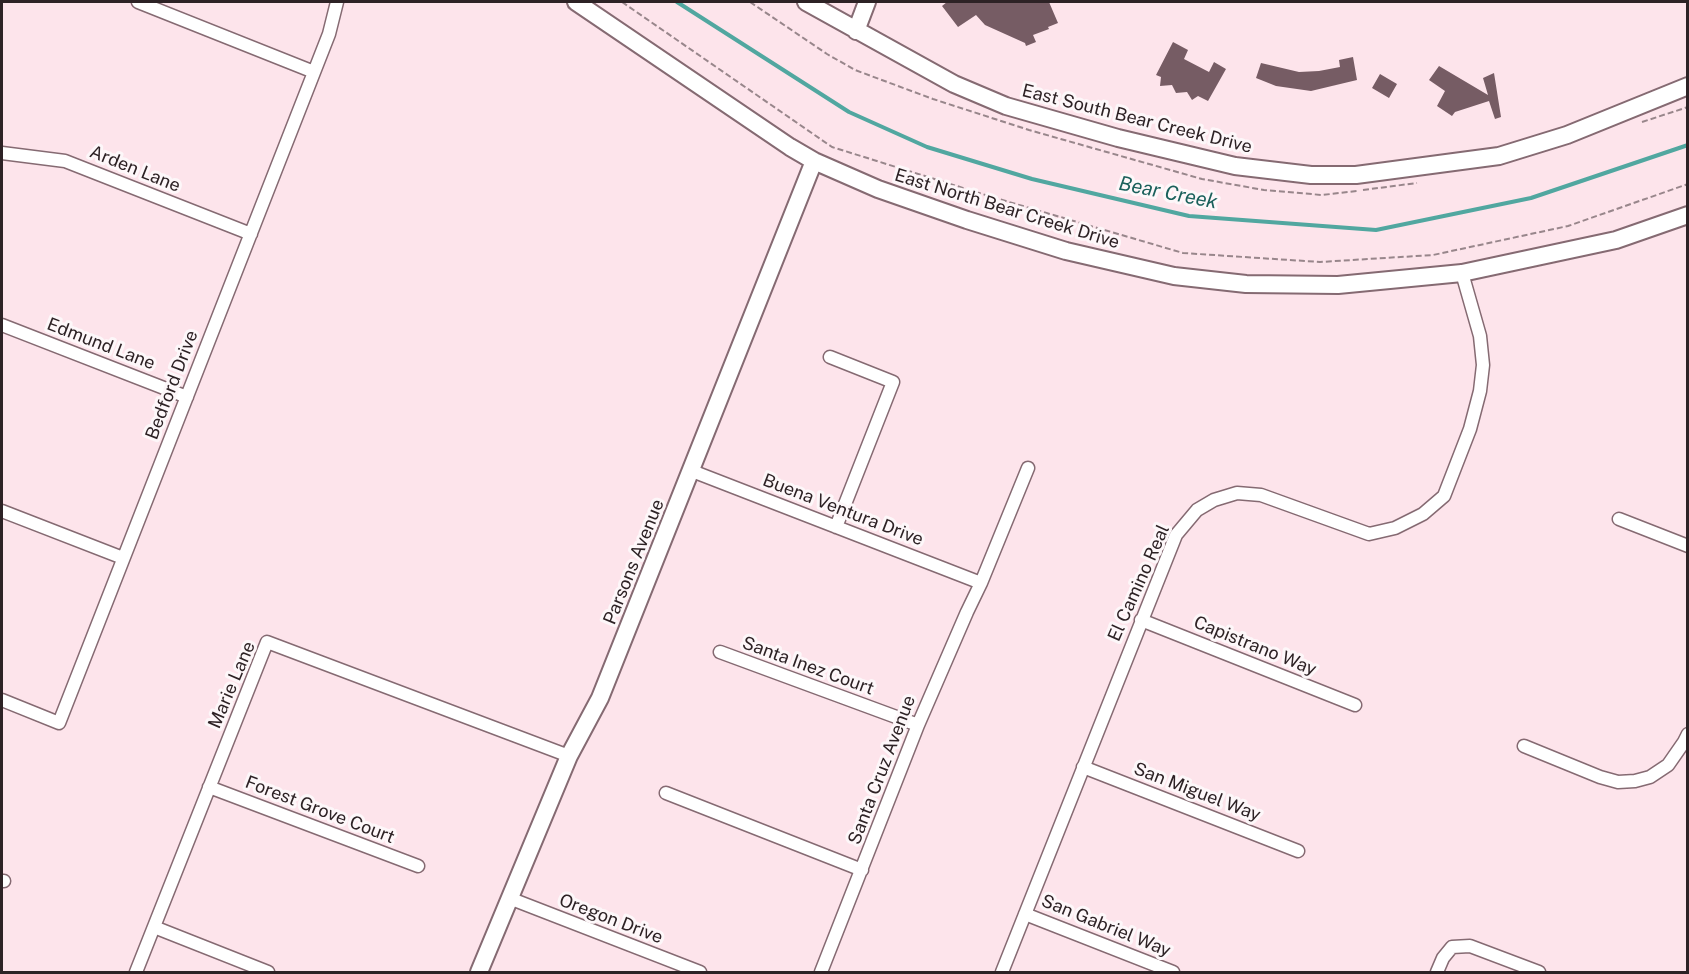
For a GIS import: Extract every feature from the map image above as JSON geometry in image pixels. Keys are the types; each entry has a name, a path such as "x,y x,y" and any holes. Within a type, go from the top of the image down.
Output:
{"street":[{"path":"138,2 315,72"},
{"name":"Bedford Drive","path":"2,700 59,723 315,72 329,34 337,2"},
{"name":"East North Bear Creek Drive","path":"576,2 814,161 878,189 967,220 1066,251 1174,276 1246,284 1338,285 1461,273 1616,240 1688,215"},
{"name":"East South Bear Creek Drive","path":"806,2 954,84 1006,106 1118,138 1235,166 1311,175 1356,175 1499,156 1567,135 1688,86"},
{"path":"856,31 867,2"},
{"name":"Arden Lane","path":"2,153 65,161 250,234"},
{"name":"Parsons Avenue","path":"479,972 569,756 600,698 814,161"},
{"name":"El Camino Real","path":"1002,972 1176,535 1197,510 1214,500 1237,494 1261,495 1370,534 1395,528 1424,514 1444,495 1470,429 1480,391 1483,365 1480,336 1461,273"},
{"name":"Edmund Lane","path":"2,325 187,397"},
{"path":"830,357 893,382 836,527"},
{"name":"Santa Cruz Avenue","path":"821,972 918,725 981,583 1028,468"},
{"name":"Buena Ventura Drive","path":"692,471 981,583"},
{"path":"2,511 123,558"},
{"path":"1618,519 1688,546"},
{"name":"Capistrano Way","path":"1141,620 1355,705"},
{"name":"Marie Lane","path":"136,972 267,642 569,756"},
{"name":"Santa Inez Court","path":"720,652 918,725"},
{"path":"1524,746 1600,777 1618,782 1635,781 1650,777 1668,765 1688,734"},
{"name":"San Miguel Way","path":"1083,767 1298,851"},
{"name":"Forest Grove Court","path":"209,787 418,866"},
{"path":"666,793 862,870"},
{"name":"Oregon Drive","path":"509,898 700,972"},
{"name":"San Gabriel Way","path":"1025,914 1173,972"},
{"path":"154,927 268,972"},
{"path":"1437,972 1443,958 1452,947 1470,946 1539,972"}],"path":[{"path":"622,2 832,147 1183,253 1320,261 1433,255 1568,226 1688,184"},
{"path":"750,2 827,54 855,69 933,99 1029,130 1202,179 1264,190 1322,195 1423,182"},
{"path":"1635,124 1688,106"}],"building":[{"path":"947,2 1049,2 1058,23 1033,35 1036,42 1026,46 1025,43 985,25 976,15 958,27 942,6"},
{"path":"1173,42 1188,50 1184,59 1209,72 1214,62 1226,69 1208,101 1198,96 1192,100 1187,92 1176,93 1172,85 1160,86 1161,77 1156,75"},
{"path":"1353,57 1357,80 1311,91 1276,86 1256,78 1261,63 1299,72 1319,71 1340,67 1339,60"},
{"path":"1439,66 1488,95 1483,78 1494,73 1501,117 1495,119 1489,101 1455,112 1452,116 1437,106 1445,91 1429,80"},
{"path":"1380,74 1397,84 1389,98 1372,88"}],"waterway":[{"name":"Bear Creek","path":"677,2 849,112 927,147 1032,179 1189,216 1376,230 1531,198 1688,145"}]}
